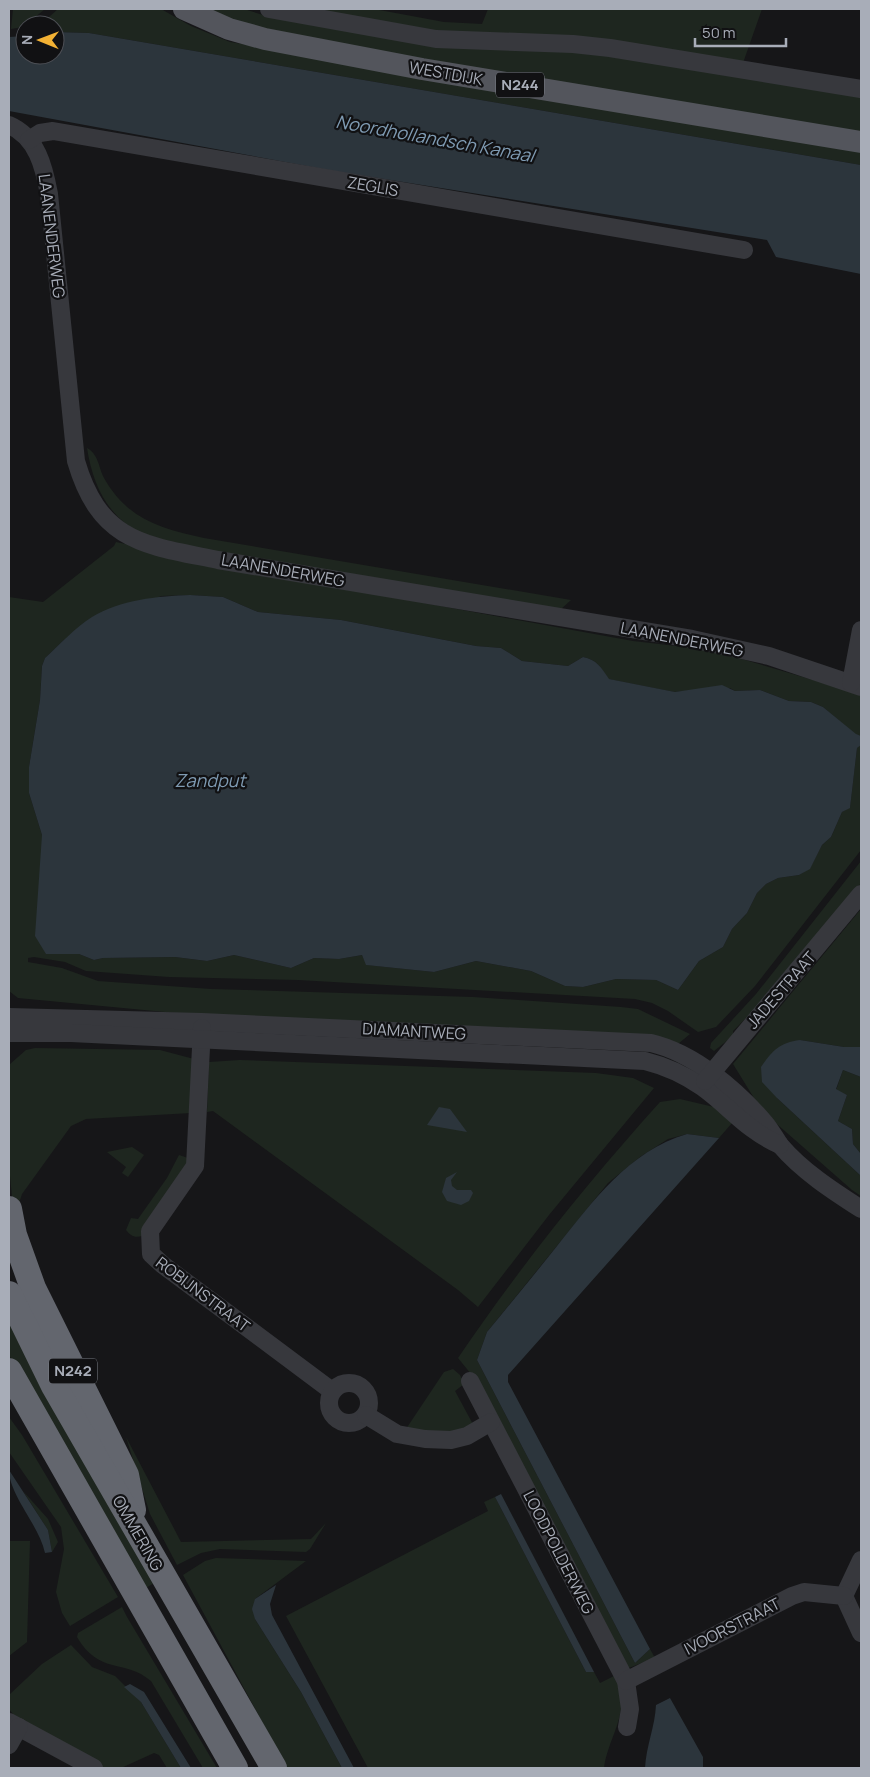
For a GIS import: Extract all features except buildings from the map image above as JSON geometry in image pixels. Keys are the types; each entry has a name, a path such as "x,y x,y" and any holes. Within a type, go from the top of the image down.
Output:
{"highway":[{"name":"N242","path":"9,1209 17,1244 33,1288 126,1475 137,1533"},
{"name":"OMMERING","path":"9,1294 54,1386 274,1768"},
{"name":"OMMERING","path":"9,1371 113,1557 235,1768"},
{"path":"9,1409 113,1557"}],"main road":[{"name":"WESTDIJK","path":"184,9 229,29 264,39 441,72 861,142"}],"street":[{"name":"WESTDIJK","path":"269,9 436,39 573,44 610,48 861,89"},
{"path":"9,126 29,140"},
{"name":"ZEGLIS","path":"29,140 40,133 53,130 744,250"},
{"name":"LAANENDERWEG","path":"29,140 42,162 50,194 76,461 89,494 108,519 123,534 154,547 218,560 692,639 769,656 856,685 861,630"},
{"name":"JADESTRAAT","path":"701,1087 861,894"},
{"name":"DIAMANTWEG","path":"9,1018 202,1031 276,1044 645,1060 666,1067 701,1087 759,1136 780,1145"},
{"name":"DIAMANTWEG","path":"9,1032 202,1031 642,1042 670,1048 712,1072 765,1123 780,1145 830,1189 861,1209"},
{"name":"ROBIJNSTRAAT","path":"202,1031 195,1166 150,1231 151,1254 163,1266 332,1391"},
{"name":"LOODPOLDERWEG","path":"470,1381 626,1681 630,1709 627,1727"},
{"path":"350,1382 363,1388 369,1400 366,1415 354,1423 341,1422 335,1418 328,1402 332,1391 337,1386 350,1382"},
{"path":"366,1415 397,1434 425,1439 451,1440 467,1436 490,1422"},
{"path":"861,1560 844,1596 861,1633"},
{"name":"IVOORSTRAAT","path":"626,1681 792,1596 804,1592 844,1596"},
{"path":"9,1745 14,1724 94,1768"}],"shaded area":[{"path":"13,9 45,9 38,15 15,15 15,28 11,29"},
{"path":"58,9 161,9 191,26 230,42 861,148 861,165 89,33 65,32 65,15 51,15"},
{"path":"203,9 244,9 263,15 589,50 861,94 861,135 460,67 237,23"},
{"path":"295,9 374,9 444,22 482,24 488,9 762,9 743,63 448,34"},
{"path":"87,448 94,454 104,478 123,503 134,513 146,520 173,531 204,538 571,600 560,610 188,548 157,541 134,530 113,511 99,489"},
{"path":"116,542 326,585 633,641 711,650 861,694 861,736 856,735 823,707 811,702 789,701 760,690 735,691 730,688 674,692 608,679 598,665 592,660 583,657 568,666 522,661 501,648 476,646 341,620 258,612 223,597 161,596 64,640 45,658 42,666 40,700 29,767 29,793 42,835 46,954 79,954 94,960 103,958 175,957 207,961 234,955 291,968 314,958 339,959 362,955 367,965 434,972 476,961 531,971 565,986 583,987 616,979 656,980 678,990 699,961 723,947 732,929 747,913 757,893 766,884 778,878 799,875 810,868 822,845 831,837 842,812 850,807 857,748 860,745 861,850 755,986 716,1027 698,1032 668,1011 652,1003 635,999 298,980 169,977 86,971 65,962 34,957 28,958 28,962 62,968 98,981 211,989 473,997 638,1009 690,1034 678,1044 228,1018 18,998 9,991 9,597 43,602 114,546"},
{"path":"861,861 861,883 752,1017 747,1017 733,1031 733,1036 714,1051 710,1048 711,1043 756,994"},
{"path":"861,909 861,1047 844,1047 800,1040 777,1098 861,1176 861,1196 762,1111 733,1064"},
{"path":"35,1048 160,1050 194,1059 191,1113 86,1119 71,1126 22,1194 14,1218 9,1166 9,1065 26,1050"},
{"path":"240,1060 596,1073 633,1078 654,1088 549,1215 478,1307 458,1290 213,1111 207,1112 209,1062"},
{"path":"843,1070 861,1077 861,1154 853,1144 852,1129 838,1121 847,1095 836,1090"},
{"path":"680,1099 714,1107 732,1123 719,1138 687,1134 668,1139 640,1157 608,1183 487,1332 477,1360 635,1663 650,1649 655,1658 626,1669 471,1374 458,1358 529,1259 606,1164 660,1102"},
{"path":"132,1147 144,1155 128,1177 122,1173 126,1167 107,1152"},
{"path":"179,1155 188,1158 188,1166 142,1236 135,1237 131,1235 126,1230 131,1218 138,1219 167,1178"},
{"path":"9,1318 154,1583 141,1591 9,1355"},
{"path":"453,1369 460,1375 464,1384 455,1391 475,1428 459,1435 404,1432 444,1372"},
{"path":"9,1417 22,1435 118,1597 70,1626 62,1613 56,1592 64,1549 61,1527 9,1452"},
{"path":"126,1437 181,1542 311,1539 326,1523 310,1549 306,1552 220,1549 201,1553 177,1565 150,1514"},
{"path":"23,1491 48,1519 58,1542 52,1552 48,1530"},
{"path":"495,1497 586,1672 594,1672 600,1683 614,1676 619,1688 621,1711 606,1756 604,1768 368,1768 286,1616 488,1511 484,1502"},
{"path":"9,1541 30,1541 27,1642 9,1656"},
{"path":"216,1558 306,1561 255,1599 255,1619 301,1692 342,1768 287,1768 183,1575 205,1561"},
{"path":"122,1607 217,1768 203,1768 151,1681 141,1674 103,1662 94,1657 77,1637 78,1633"},
{"path":"71,1645 92,1667 115,1676 141,1702 181,1768 167,1768 159,1755 154,1753 121,1768 103,1768 13,1714 9,1709 9,1695 42,1664"}],"water":[{"name":"Noordhollandsch Kanaal","path":"65,32 89,33 861,165 861,274 776,257 767,240 334,171 9,111 9,37 15,37 15,65 65,65"},
{"name":"Zandput","path":"190,595 223,597 258,612 341,620 476,646 501,648 522,661 568,666 583,657 592,660 598,665 609,679 675,692 722,685 735,691 760,690 789,701 811,702 823,707 861,736 861,745 857,748 850,808 842,812 831,837 822,845 810,869 799,875 778,878 766,884 757,893 747,913 732,929 723,947 699,961 678,990 656,980 616,979 583,987 565,986 531,971 476,961 434,972 366,965 362,955 339,959 314,958 291,968 234,955 207,961 175,957 103,958 94,960 79,954 46,954 35,936 42,835 29,793 29,767 40,700 42,666 45,658 80,626 103,611 140,600"},
{"path":"800,1040 844,1047 861,1047 861,1077 843,1070 836,1089 847,1095 838,1121 852,1129 853,1144 861,1154 861,1176 762,1082 761,1067 769,1056 782,1045"},
{"path":"439,1107 450,1109 467,1132 427,1125"},
{"path":"687,1134 719,1138 508,1375 508,1382 650,1649 635,1663 477,1360 487,1332 599,1195 630,1165 647,1152"},
{"path":"457,1172 451,1180 452,1186 457,1190 471,1190 473,1193 469,1201 461,1205 447,1201 442,1192 446,1178"},
{"path":"9,1470 48,1530 52,1552 45,1553 42,1542 14,1490"},
{"path":"501,1494 594,1672 586,1672 495,1497"},
{"path":"276,1585 270,1604 272,1615 354,1768 342,1768 301,1692 255,1619 252,1609 255,1599"},
{"path":"130,1684 144,1692 191,1768 181,1768 141,1702 124,1687"},
{"path":"670,1698 703,1757 703,1768 645,1768 656,1705"}]}
